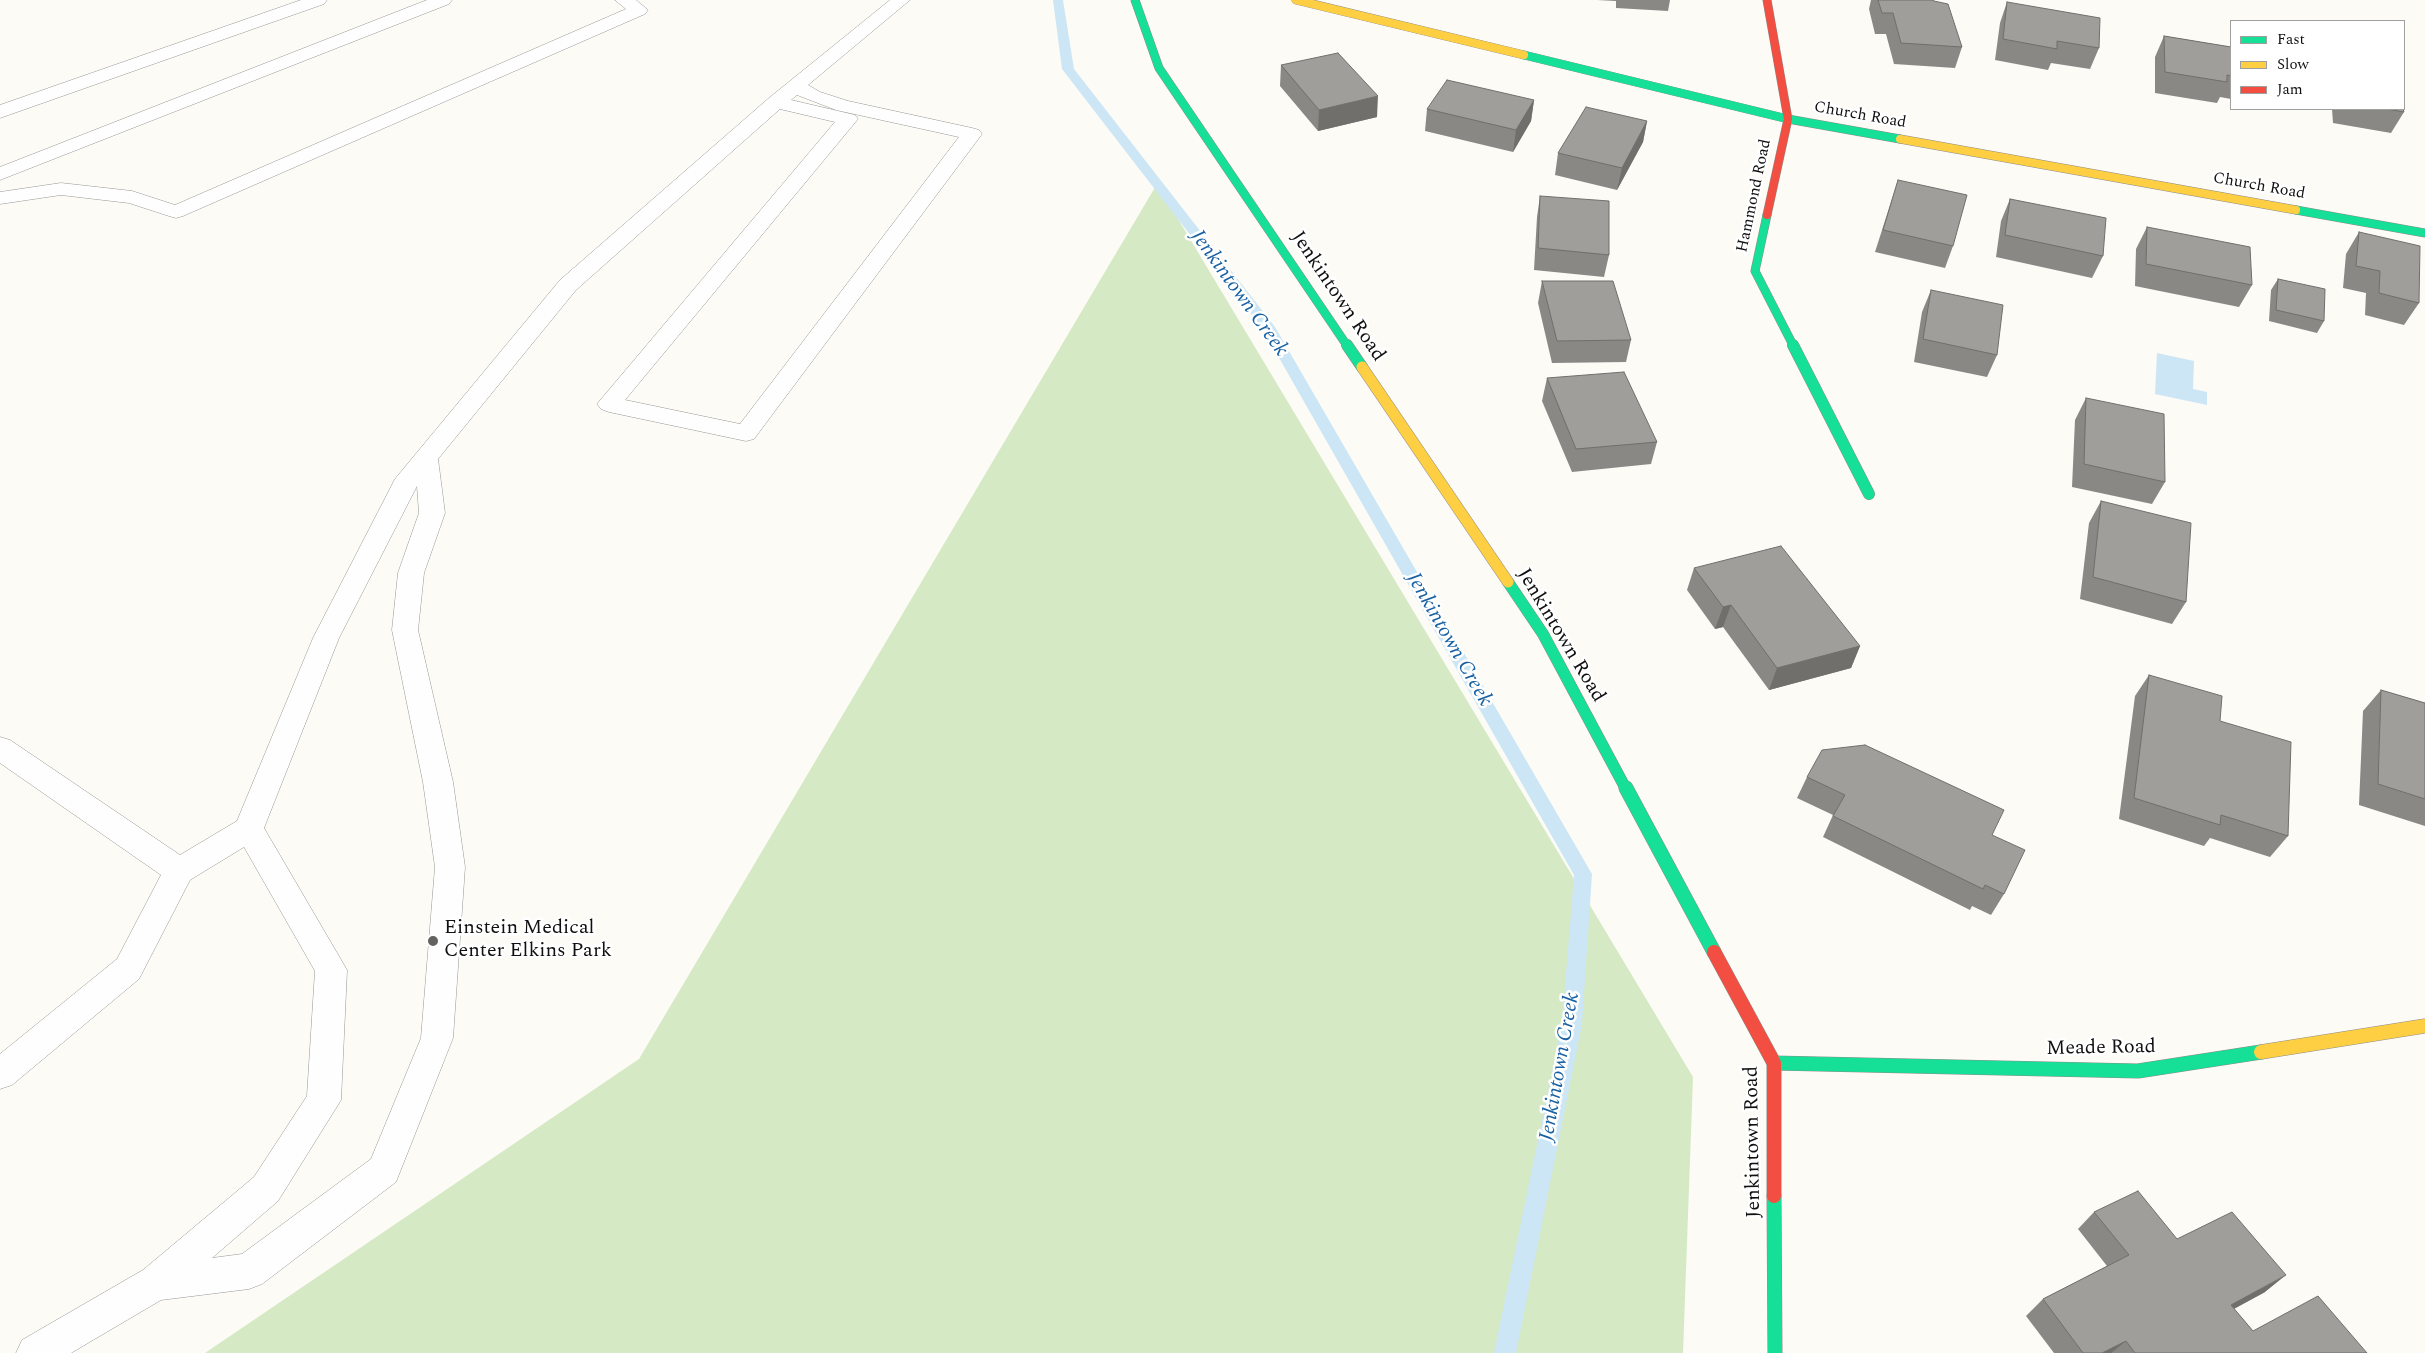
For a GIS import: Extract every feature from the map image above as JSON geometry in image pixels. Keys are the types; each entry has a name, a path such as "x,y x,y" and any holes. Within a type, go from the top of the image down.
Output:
{"street":[{"name":"Jenkintown Road","path":"1135,0 1159,68 1542,634 1774,1063 1775,1353"},
{"name":"Church Road","path":"1296,0 1788,119 2425,233"},
{"name":"Hammond Road","path":"1766,0 1788,119 1755,271 1868,494"},
{"name":"Meade Road","path":"1774,1063 2138,1071 2425,1026"}],"lane":[{"path":"0,112 318,0"},
{"path":"0,174 443,0"},
{"path":"0,198 61,189 132,197 176,212 638,10 624,0"},
{"path":"0,1074 128,969 179,871 250,828 326,638 404,485 568,285 786,95 901,0"},
{"path":"786,95 813,96 843,106 972,134 746,433 609,404 848,120 786,95"},
{"path":"156,1283 249,1271 384,1170 437,1038 450,867 438,782 405,630 411,573 432,513 426,459"},
{"path":"0,748 179,871"},
{"path":"35,1353 156,1283 266,1189 324,1100 331,970 250,828"}],"green space":[{"path":"1157,184 1693,1077 1683,1353 205,1353 639,1059"}],"water":[{"path":"2157,353 2194,361 2193,389 2207,392 2207,405 2155,394"}],"building":[{"path":"1878,0 1933,0 1948,4 1962,47 1901,43 1893,13 1882,13"},
{"path":"2007,2 2100,18 2099,48 2057,41 2057,49 2003,39"},
{"path":"2164,36 2230,47 2230,76 2227,75 2227,82 2165,72"},
{"path":"1338,53 1378,96 1319,110 1281,65"},
{"path":"1447,80 1534,100 1516,130 1427,109"},
{"path":"1586,107 1647,121 1622,168 1558,153"},
{"path":"1898,180 1967,195 1953,246 1883,230"},
{"path":"1540,196 1609,201 1609,255 1538,248"},
{"path":"2010,199 2106,218 2103,256 2005,235"},
{"path":"2147,227 2250,247 2252,285 2146,264"},
{"path":"2359,232 2420,246 2419,303 2379,293 2380,271 2356,266"},
{"path":"2278,279 2325,289 2324,321 2276,310"},
{"path":"1542,281 1613,281 1631,340 1557,341"},
{"path":"1931,290 2003,305 1997,355 1923,339"},
{"path":"1624,372 1657,442 1576,449 1547,378"},
{"path":"2086,398 2164,414 2165,482 2084,464"},
{"path":"2101,501 2191,523 2186,602 2093,577"},
{"path":"1781,546 1860,646 1777,668 1731,605 1723,607 1694,568"},
{"path":"2149,675 2222,696 2220,721 2291,742 2288,836 2221,815 2220,825 2134,798"},
{"path":"2381,690 2425,703 2425,799 2378,784"},
{"path":"1865,745 2004,810 1992,835 2025,850 2004,894 1985,885 1983,889 1833,816 1845,795 1807,777 1822,750"},
{"path":"2138,1191 2177,1239 2232,1212 2286,1275 2231,1305 2253,1331 2318,1296 2367,1353 2135,1353 2126,1341 2102,1353 2083,1353 2043,1299 2129,1255 2094,1212"}],"waterway":[{"name":"Jenkintown Creek","path":"1058,0 1068,69 1268,327 1583,874 1572,1024 1505,1353"}],"traffic: fast":[{"path":"1135,0 1159,68 1362,367"},
{"path":"1524,55 1788,119 1900,139"},
{"path":"2296,210 2425,233"},
{"path":"1767,215 1755,271 1869,494"},
{"path":"1508,582 1543,634 1714,952"},
{"path":"1774,1063 2138,1071 2261,1052"},
{"path":"1774,1196 1775,1353"}],"traffic: slow":[{"path":"1296,0 1524,55"},
{"path":"1900,139 2296,210"},
{"path":"1362,367 1508,582"},
{"path":"2261,1052 2425,1026"}],"traffic: jam":[{"path":"1767,0 1788,119 1767,215"},
{"path":"1714,952 1774,1063 1774,1196"}],"place":[{"name":"Einstein Medical Center Elkins Park","path":"433,941"}]}
